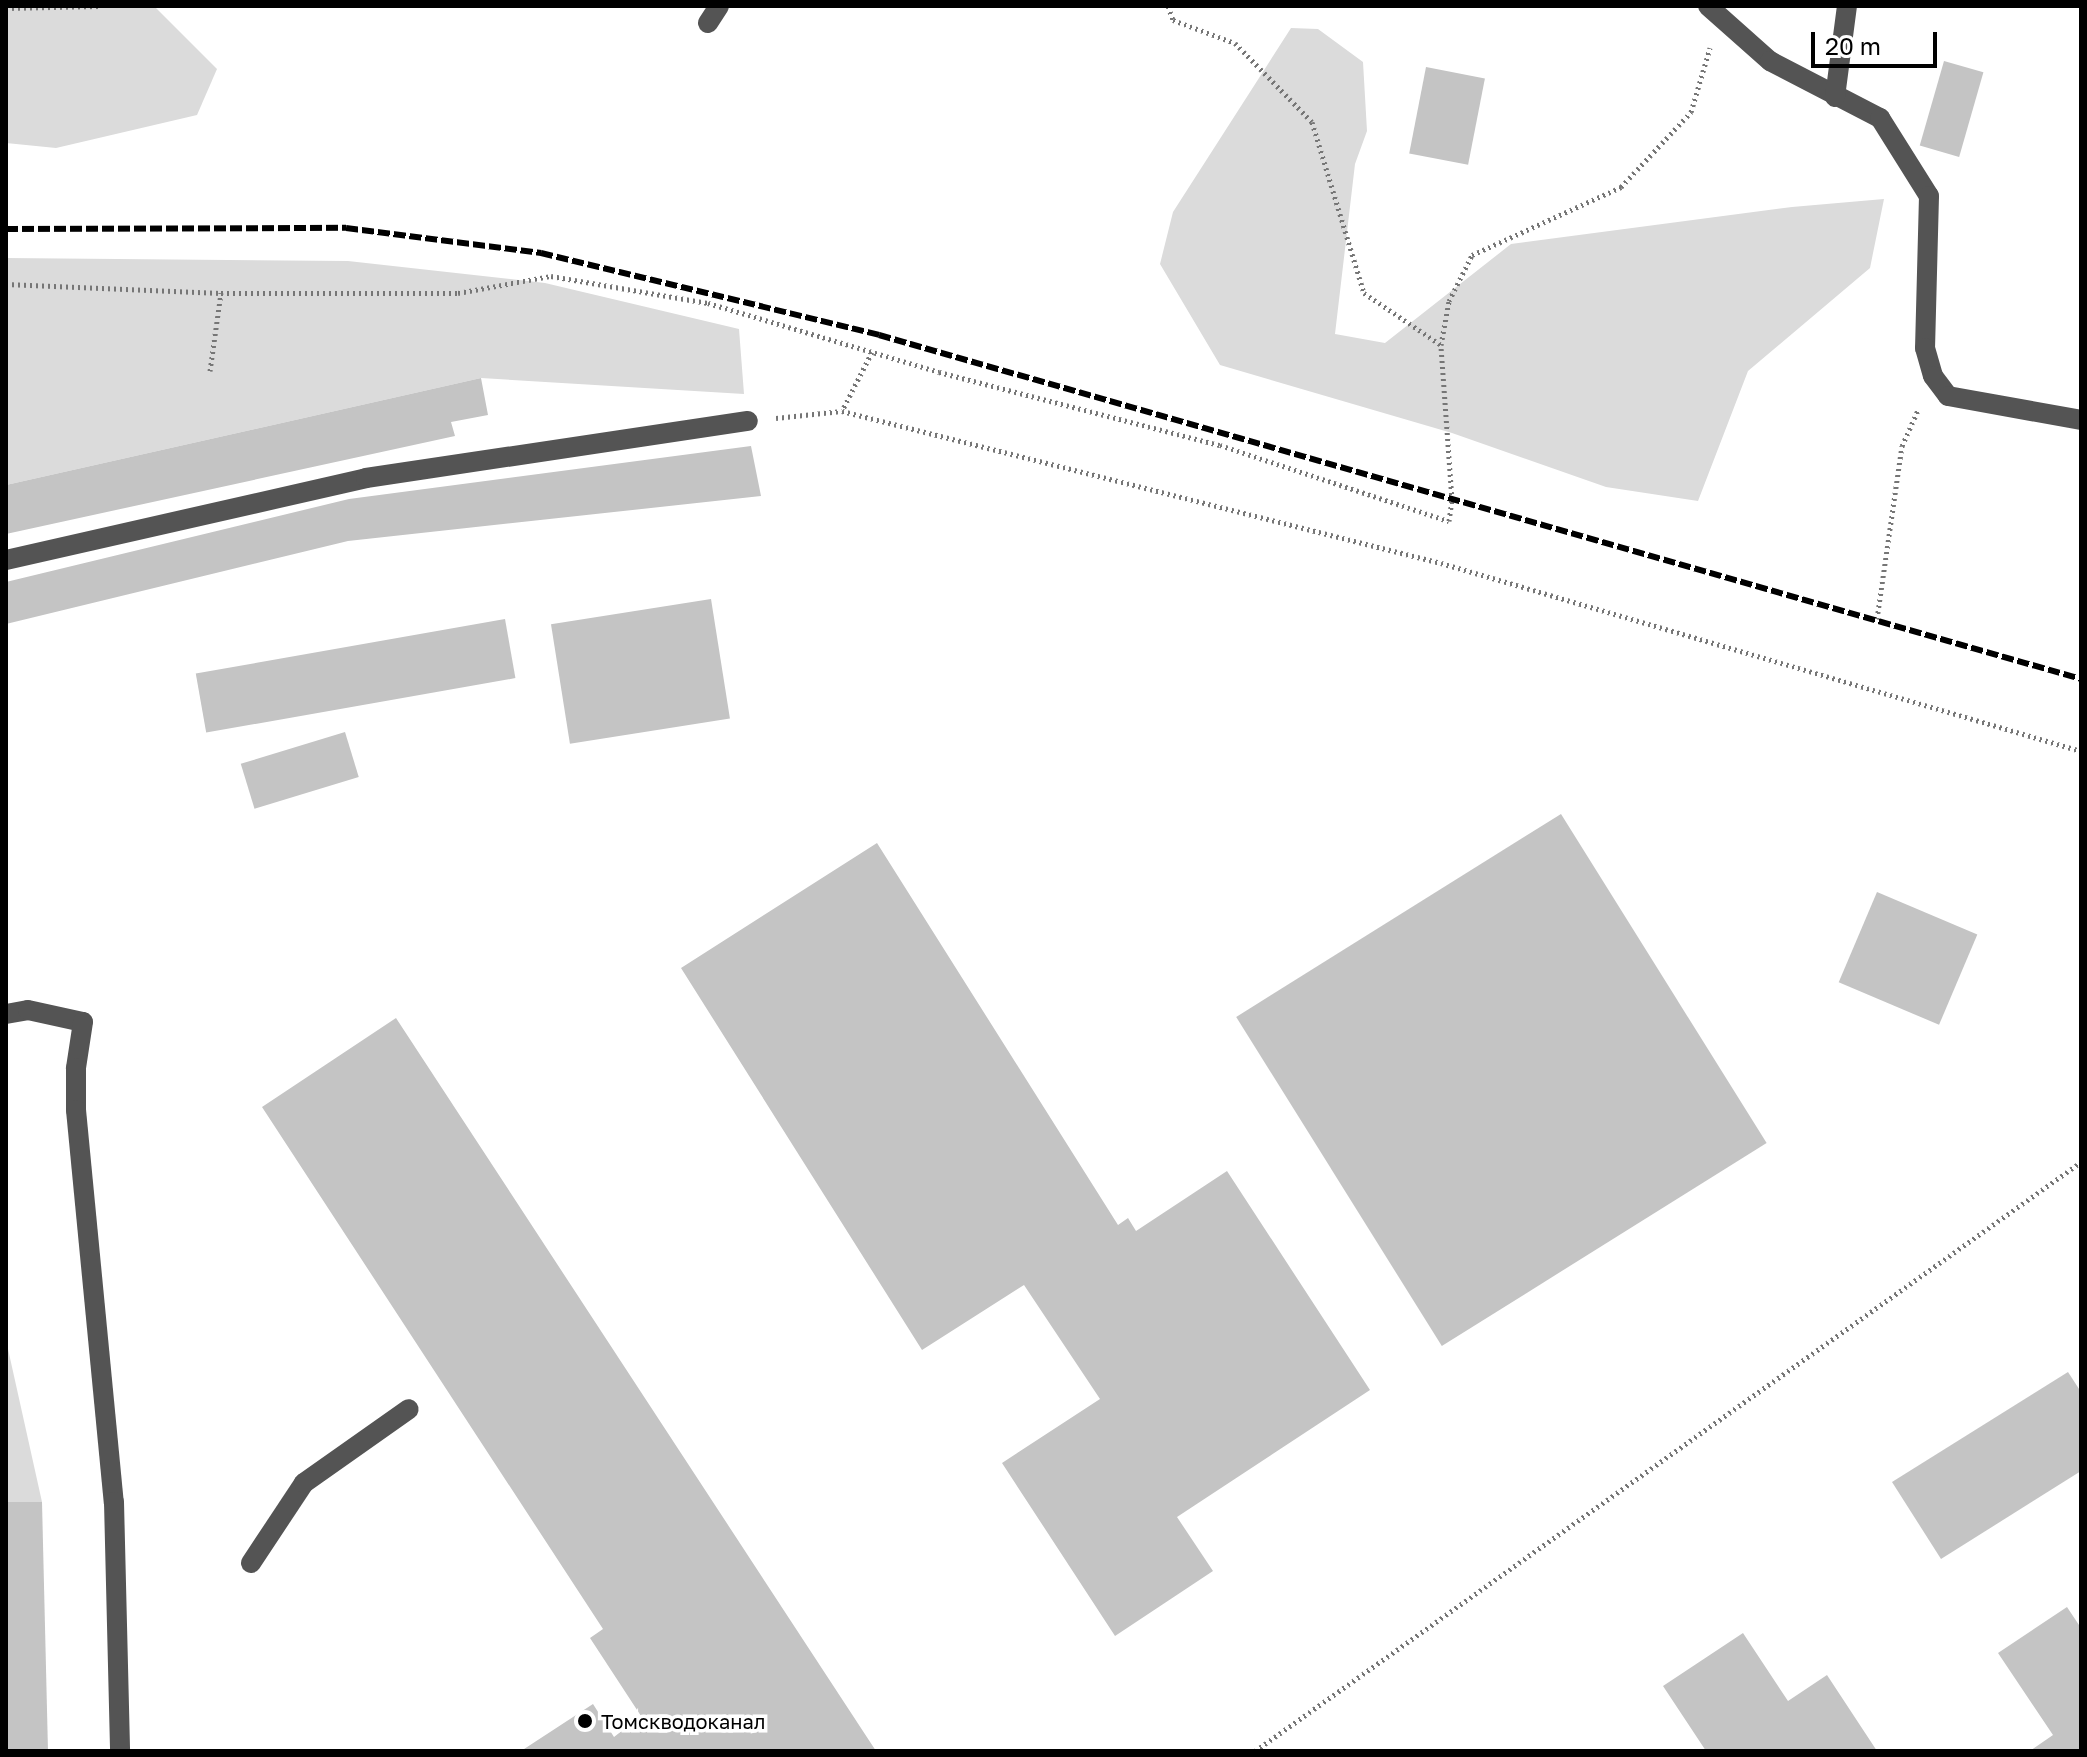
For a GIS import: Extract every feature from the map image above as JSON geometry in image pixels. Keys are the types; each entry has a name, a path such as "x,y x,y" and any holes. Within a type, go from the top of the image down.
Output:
{"street":[{"path":"1835,97 1847,6"},
{"path":"1713,11 1770,61 1880,118 1929,196 1925,348 1933,376 1948,396 2081,420"},
{"path":"6,560 366,478 748,421"},
{"path":"6,1014 28,1010 83,1022 76,1068 76,1110 114,1502 120,1751"},
{"path":"251,1563 304,1483 409,1409"}],"path":[{"path":"6,8 100,6"},
{"path":"1168,6 1173,20 1235,43 1312,122 1364,293 1441,345"},
{"path":"6,284 221,293 458,293 551,276 708,303 872,352 1220,445 1449,521 1452,500 1441,345 1449,301 1472,255 1621,187 1691,112 1713,11"},
{"path":"210,371 221,293"},
{"path":"842,411 872,352"},
{"path":"1877,619 1902,446 1933,376"},
{"path":"748,421 842,411 1441,563 2081,751"},
{"path":"1255,1751 2081,1162"}],"shaded area":[{"path":"6,6 154,6 217,69 197,115 56,148 6,143"},
{"path":"1291,28 1318,29 1363,62 1367,131 1355,164 1335,334 1385,343 1511,244 1792,207 1884,199 1870,268 1748,371 1698,501 1606,487 1452,433 1220,365 1160,264 1173,212"},
{"path":"6,258 348,261 545,283 739,329 744,394 481,378 6,485"},
{"path":"6,1340 42,1502 6,1502"}],"building":[{"path":"1944,61 1983,72 1959,157 1920,146"},
{"path":"1426,67 1485,78 1468,165 1409,153"},
{"path":"481,378 488,415 451,422 455,436 6,534 6,485"},
{"path":"751,446 761,496 348,541 6,624 6,582 349,499"},
{"path":"711,599 730,719 570,744 551,624"},
{"path":"505,619 515,678 206,733 196,674"},
{"path":"345,732 359,777 255,809 241,764"},
{"path":"1561,814 1767,1143 1442,1346 1236,1017"},
{"path":"877,843 1118,1225 1128,1218 1136,1231 1227,1171 1370,1390 1177,1517 1213,1571 1115,1636 1002,1463 1100,1399 1024,1285 922,1350 681,968"},
{"path":"1877,892 1977,935 1939,1025 1839,982"},
{"path":"396,1018 876,1751 521,1751 593,1704 614,1737 641,1716 590,1638 603,1629 262,1107"},
{"path":"2068,1372 2081,1392 2081,1471 1941,1559 1892,1482"},
{"path":"6,1502 42,1502 48,1751 6,1751"},
{"path":"2067,1607 2081,1628 2081,1751 2030,1751 2053,1735 1998,1653"},
{"path":"1743,1633 1788,1701 1827,1675 1877,1751 1706,1751 1663,1686"}],"railway":[{"path":"6,229 346,228 541,253 879,335 2081,679"}],"place":[{"name":"Томскводоканал","path":"585,1721"}]}
